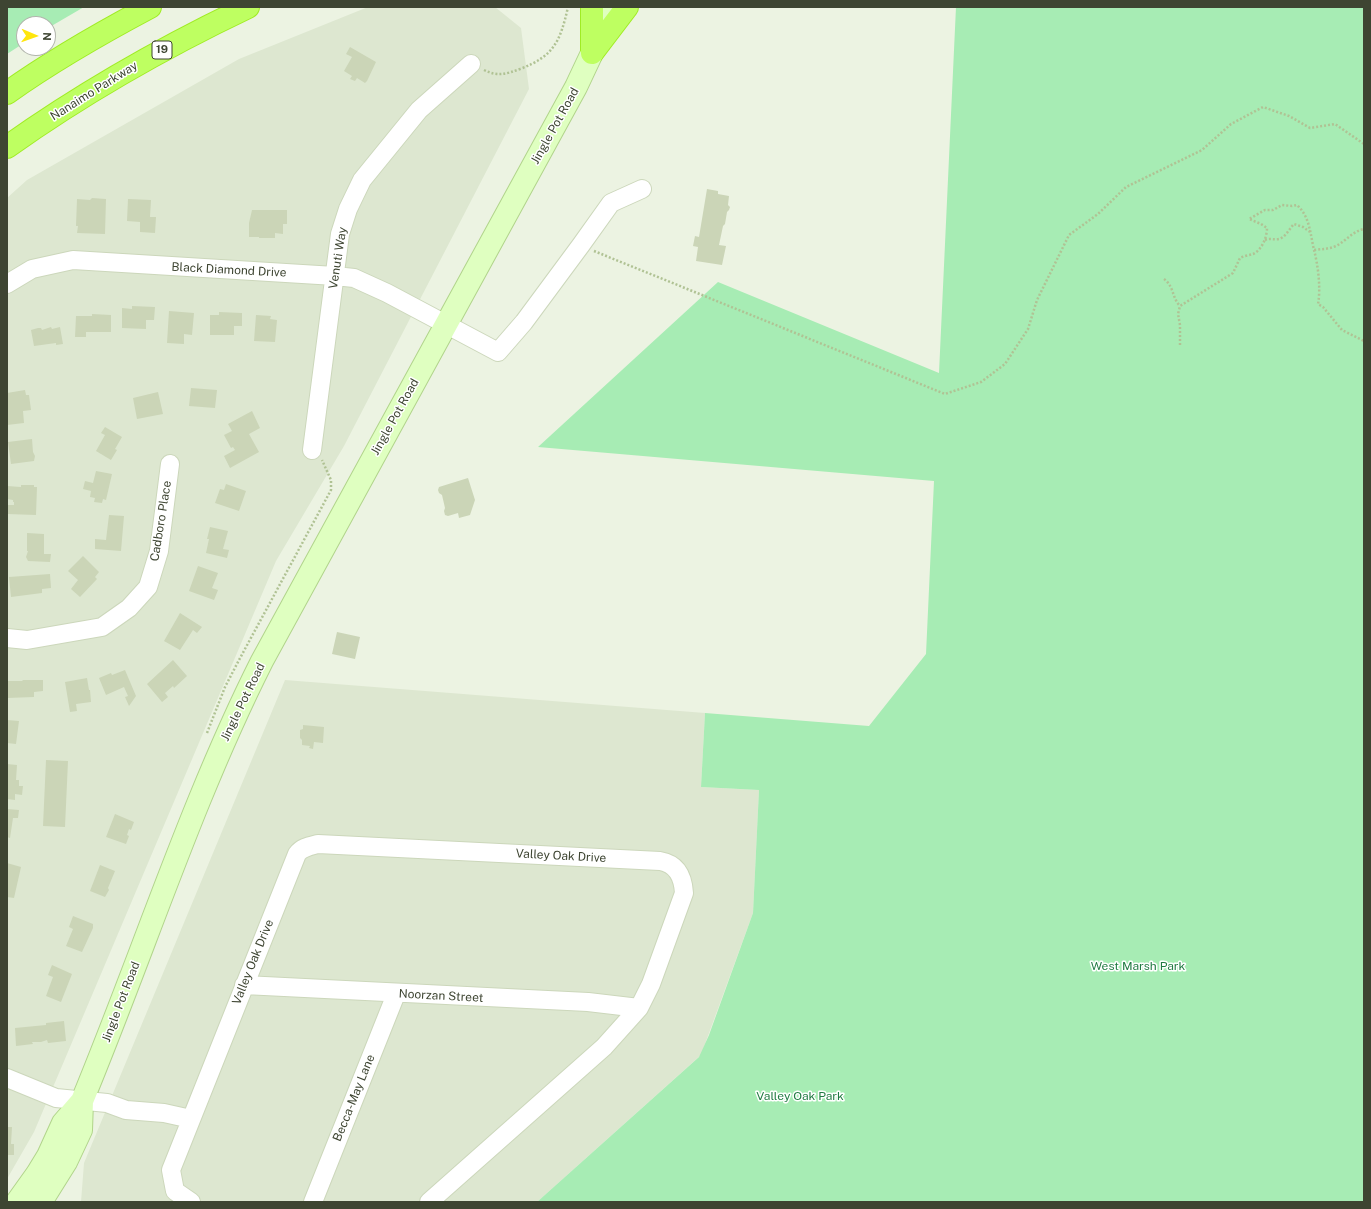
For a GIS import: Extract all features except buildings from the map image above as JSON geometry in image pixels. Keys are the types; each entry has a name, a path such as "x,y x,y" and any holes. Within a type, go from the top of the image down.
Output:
{"highway":[{"path":"7,93 46,67 150,7"},
{"name":"Nanaimo Parkway","path":"7,147 56,113 104,83 174,44 248,7"},
{"path":"592,7 592,53"},
{"path":"592,53 627,7"}],"main road":[{"name":"Jingle Pot Road","path":"41,1202 66,1162 80,1130 82,1101 176,858 239,707 262,660 576,87 592,53 607,7"},
{"name":"Jingle Pot Road","path":"17,1202 48,1156 63,1123 82,1101"}],"street":[{"name":"Venuti Way","path":"312,450 340,234 348,209 362,180 420,110 471,64"},
{"path":"446,324 498,352 524,322 611,203 642,189"},
{"name":"Black Diamond Drive","path":"7,284 32,269 73,260 334,276 354,278 446,324"},
{"name":"Cadboro Place","path":"7,638 27,640 102,627 129,608 148,587 159,551 170,464"},
{"name":"Valley Oak Drive","path":"191,1202 175,1191 171,1170 244,985 297,854 300,850 311,845 318,844 660,861 666,862 673,866 683,881 684,893 651,984 639,1008 604,1047 429,1202"},
{"name":"Noorzan Street","path":"244,985 396,994 588,1002 639,1008"},
{"name":"Becca-May Lane","path":"313,1202 396,994"},
{"path":"7,1078 56,1098 107,1103 126,1110 164,1113 191,1119"}],"path":[{"path":"471,64 493,74 502,74 523,68 540,60 548,54 559,38 568,7"},
{"path":"581,245 945,394 981,382 1004,364 1028,329 1037,300 1069,235 1098,214 1126,187 1202,150 1231,124 1263,107 1289,116 1310,128 1335,124 1364,144"},
{"path":"1180,345 1180,325 1178,314 1180,306 1233,273 1240,258 1256,252 1265,241 1267,234 1266,228 1249,219 1265,210 1273,210 1282,205 1296,205 1300,208 1309,223 1317,267 1318,304 1323,307 1342,330 1364,341"},
{"path":"1265,241 1283,237 1294,224 1303,227 1310,232"},
{"path":"1314,250 1333,247 1364,229"},
{"path":"1164,279 1172,286 1176,302 1180,306"}],"shaded area":[{"path":"368,7 495,7 521,28 529,89 344,446 276,561 34,1132 7,1179 7,198 27,180 239,59"},
{"path":"285,680 705,713 701,787 759,790 753,913 701,1055 537,1202 81,1202 84,1163"}],"green space":[{"path":"7,7 84,7 56,23 56,16 16,16 16,48 7,54"},
{"name":"West Marsh Park","path":"956,7 1364,7 1364,1202 537,1202 699,1057 709,1035 753,913 759,790 701,787 705,713 869,726 926,654 934,481 538,447 718,282 939,373"}],"park label":[{"name":"Valley Oak Park","path":"800,1096"}]}
